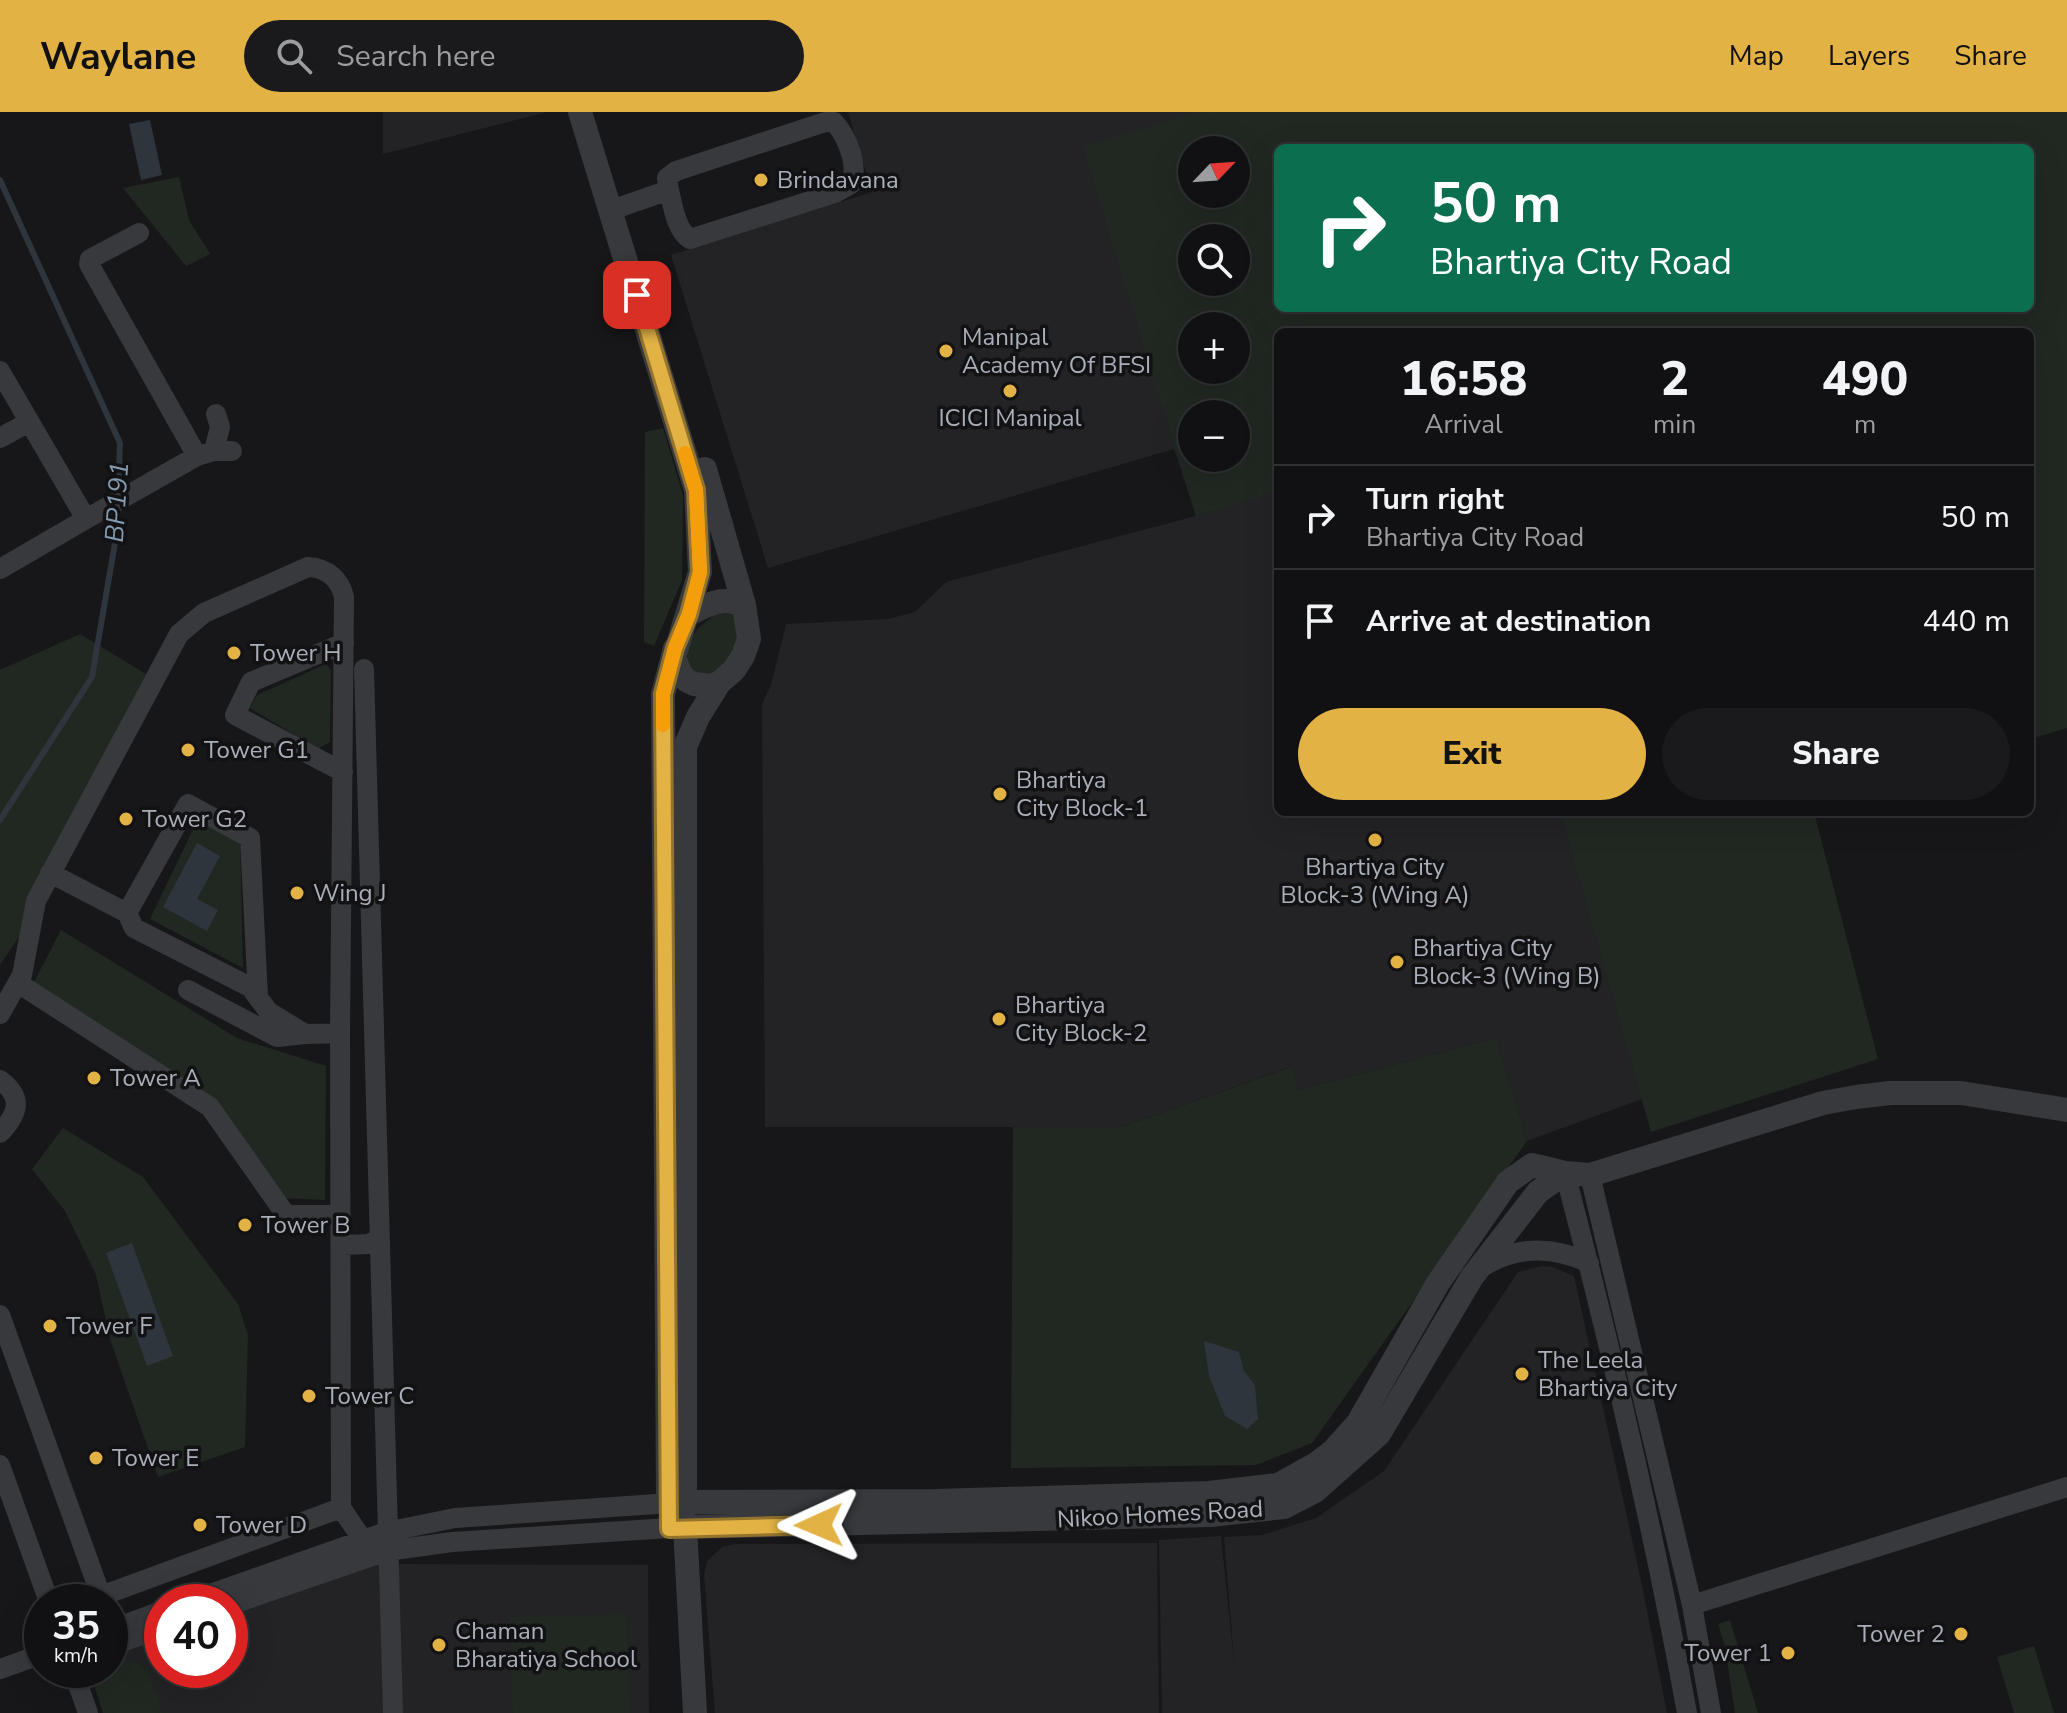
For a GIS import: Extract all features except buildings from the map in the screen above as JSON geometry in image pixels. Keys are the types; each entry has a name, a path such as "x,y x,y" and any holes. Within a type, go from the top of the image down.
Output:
{"street":[{"path":"580,112 696,490 700,572 663,694 677,1501"},
{"path":"593,112 683,391 744,605 749,639 739,663 719,683 698,717 685,747 677,1501 682,1713"},
{"path":"825,122 834,122 841,129 855,170 851,184 835,193 690,239 684,235 677,220 669,190 667,178 676,171 825,122"},
{"path":"623,206 669,190"},
{"path":"139,233 90,259 89,264 214,452"},
{"path":"0,371 86,519"},
{"path":"0,569 118,501 214,452 220,427 216,414"},
{"path":"0,438 29,422"},
{"path":"0,1014 22,975 36,901 179,634 195,618 308,567 332,575 342,589 344,643 340,1033 341,1508 363,1540"},
{"path":"689,614 717,601 732,600 744,605"},
{"path":"343,772 235,715 251,682 344,643"},
{"path":"675,648 676,666 686,680 702,686 719,683"},
{"path":"364,669 393,1713"},
{"path":"127,913 188,804 250,838 258,997"},
{"path":"50,873 127,913 134,928 250,987 269,1012 305,1034"},
{"path":"18,983 210,1107 286,1215 341,1229 367,1226 378,1239"},
{"path":"188,990 277,1037 340,1033"},
{"path":"0,1080 10,1089 16,1103 13,1119 0,1133"},
{"path":"1687,1713 1643,1492 1565,1173 1590,1175 1823,1103 1867,1096 1961,1093 2067,1110"},
{"name":"Nikoo Homes Road","path":"677,1501 936,1501 1209,1493 1278,1485 1333,1451 1358,1423 1438,1283 1508,1182 1532,1165 1565,1173"},
{"name":"Nikoo Homes Road","path":"677,1528 1211,1515 1284,1507 1315,1491 1379,1434 1476,1271 1538,1192 1565,1173"},
{"path":"1590,1175 1692,1605 1711,1713"},
{"path":"1476,1271 1500,1257 1527,1250 1557,1251 1589,1263"},
{"path":"0,1315 97,1584"},
{"path":"0,1465 43,1584"},
{"path":"1692,1605 2067,1487"},
{"path":"1643,1492 1665,1488"},
{"path":"248,1598 387,1541 455,1518 677,1501"},
{"path":"128,1589 341,1508"},
{"path":"239,1584 363,1540 452,1542 677,1528"},
{"path":"677,1528 695,1713"},
{"path":"0,1669 24,1660"},
{"path":"79,1688 88,1713"}],"shaded area":[{"path":"383,112 547,112 383,154"},
{"path":"848,112 1333,112 1284,144 1274,144 1274,312 1278,312 1278,328 1274,328 1274,816 1561,816 1642,1099 1527,1141 1496,1038 1298,1090 1290,1067 1122,1127 765,1127 762,704 771,685 786,624 888,619 915,612 946,582 1196,516 1182,472 1250,472 1250,400 1178,400 1178,461 1174,449 768,568 671,255 872,192"},
{"path":"1195,112 2067,112 2067,728 2034,738 2034,328 1274,328 1274,492 1196,516 1183,472 1250,472 1250,400 1178,400 1178,457 1083,147"},
{"path":"150,120 162,175 141,180 129,124"},
{"path":"179,177 189,220 210,254 186,266 123,188"},
{"path":"663,428 683,495 682,580 654,646 644,642 645,432"},
{"path":"717,613 733,614 741,627 734,655 709,678 687,670 688,650 696,631"},
{"path":"80,634 146,674 28,900 27,925 0,965 0,670"},
{"path":"326,664 331,670 330,742 318,749 250,708 257,695"},
{"path":"1561,816 1815,816 1878,1059 1651,1132"},
{"path":"198,819 240,840 243,968 150,919"},
{"path":"197,843 220,856 197,899 218,910 207,931 163,907"},
{"path":"61,930 237,1038 326,1066 325,1200 284,1198 219,1103 33,984"},
{"path":"1496,1038 1527,1141 1312,1443 1256,1465 1011,1468 1013,1127 1122,1127 1291,1067 1298,1090"},
{"path":"63,1128 143,1177 238,1304 248,1335 245,1447 158,1477 110,1339 96,1275 65,1211 32,1169"},
{"path":"132,1243 173,1356 147,1366 106,1253"},
{"name":"The Leela Bhartiya City","path":"1541,1266 1574,1276 1667,1713 1162,1713 1159,1540 1221,1536 1235,1672 1224,1537 1262,1535 1316,1518 1384,1471 1518,1272"},
{"path":"1204,1341 1239,1352 1244,1371 1255,1385 1258,1419 1247,1429 1225,1416 1209,1376"},
{"path":"1157,1543 1159,1713 715,1713 704,1575 707,1561 722,1547 735,1544"},
{"name":"Chaman Bharatiya School","path":"375,1564 648,1565 649,1713 103,1713 95,1688 128,1688 128,1648 144,1643 144,1688 248,1688 248,1608"},
{"path":"626,1614 630,1713 513,1713 510,1617"},
{"path":"1730,1620 1758,1713 1735,1713 1725,1647 1718,1624"},
{"path":"2034,1646 2054,1713 2014,1713 1997,1657"},
{"path":"128,1659 144,1667 144,1688 154,1688 163,1713 103,1713 95,1688 128,1688"}],"waterway":[{"name":"BP191","path":"0,180 120,443 118,495"},
{"name":"BP191","path":"0,820 92,677 116,537 118,506"}],"slow traffic":[{"path":"663,725 663,694 700,572 696,490 685,453"}],"place":[{"name":"Brindavana","path":"761,180"},
{"name":"Manipal Academy Of BFSI","path":"946,351"},
{"name":"ICICI Manipal","path":"1010,391"},
{"name":"Tower H","path":"234,653"},
{"name":"Tower G1","path":"188,750"},
{"name":"Bhartiya City Block-1","path":"1000,794"},
{"name":"Tower G2","path":"126,819"},
{"name":"Bhartiya City Block-3 (Wing A)","path":"1375,840"},
{"name":"Wing J","path":"297,893"},
{"name":"Bhartiya City Block-3 (Wing B)","path":"1397,962"},
{"name":"Bhartiya City Block-2","path":"999,1019"},
{"name":"Tower A","path":"94,1078"},
{"name":"Tower B","path":"245,1225"},
{"name":"Tower F","path":"50,1326"},
{"name":"The Leela Bhartiya City","path":"1522,1374"},
{"name":"Tower C","path":"309,1396"},
{"name":"Tower E","path":"96,1458"},
{"name":"Tower D","path":"200,1525"},
{"name":"Tower 2","path":"1961,1634"},
{"name":"Chaman Bharatiya School","path":"439,1645"},
{"name":"Tower 1","path":"1788,1653"}],"route":[{"path":"637,295 696,490 700,572 663,694 669,1529 819,1525"}]}
